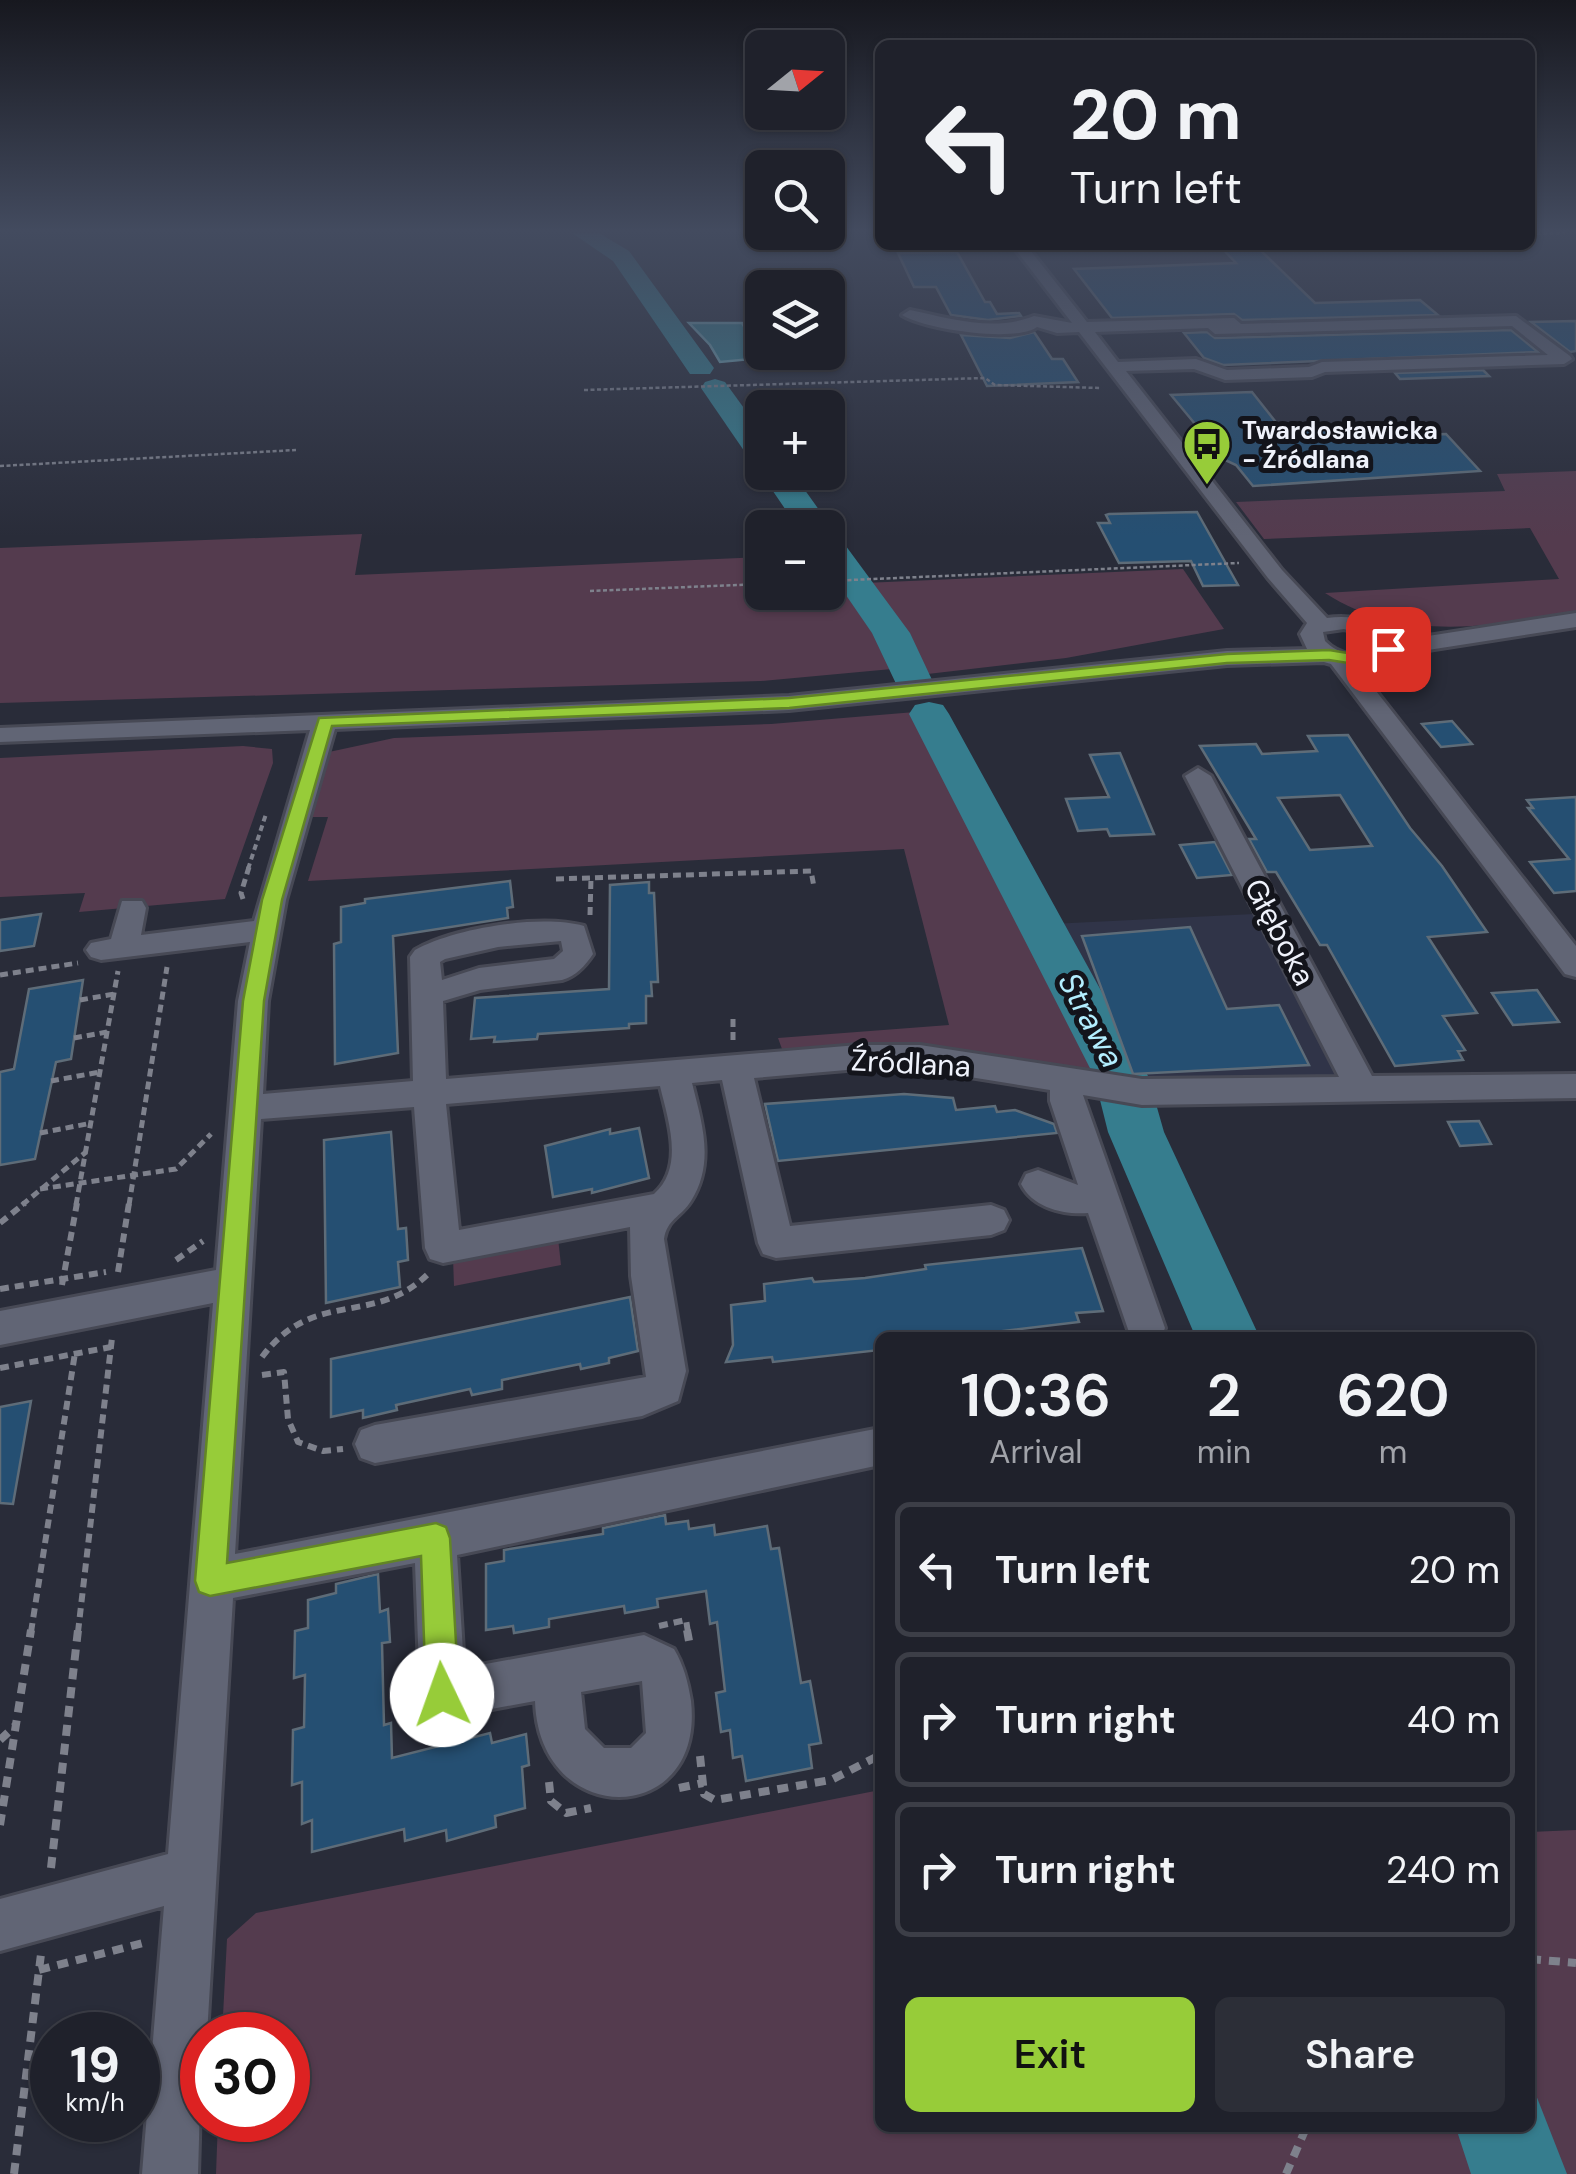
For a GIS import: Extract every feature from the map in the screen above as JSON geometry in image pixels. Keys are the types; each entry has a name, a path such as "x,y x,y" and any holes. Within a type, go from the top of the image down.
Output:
{"street":[{"path":"1087,334 1286,584 1334,657 1576,967"},
{"path":"1113,367 1196,364 1226,375 1312,372 1322,366 1564,358 1533,334"},
{"path":"1286,584 1345,622 1371,629 1496,632"},
{"path":"0,735 836,700 1227,658 1382,654 1576,620"},
{"path":"1227,658 1345,622"},
{"path":"1371,629 1386,640 1382,654 1382,716"},
{"path":"170,2174 188,1874 246,1108 256,906 325,721"},
{"path":"0,727 168,728"},
{"name":"Głęboka","path":"1198,776 1362,1089"},
{"path":"115,951 172,940 256,906"},
{"path":"115,951 132,908"},
{"path":"428,995 429,1092 443,1248 660,1207"},
{"name":"Źródlana","path":"246,1108 673,1072 732,1058 920,1057 1126,1092 1576,1086"},
{"path":"732,1058 776,1242 992,1220"},
{"path":"376,1444 659,1392 667,1383 646,1246 648,1224 660,1207 678,1193 688,1147 673,1072"},
{"path":"1067,1081 1066,1101 1146,1328"},
{"path":"1038,1184 1067,1200 1099,1198"},
{"path":"0,1328 57,1318 117,1289 233,1283"},
{"path":"210,1581 875,1448"},
{"path":"436,1538 442,1695 558,1674"},
{"path":"23,1920 188,1874"}],"path":[{"path":"584,390 971,378 984,378 996,385 1129,387"},
{"path":"0,466 296,450"},
{"path":"845,580 1266,562"},
{"path":"590,591 745,585"},
{"path":"256,906 241,894 268,806"},
{"path":"556,879 658,873 702,878 811,871 814,888"},
{"path":"590,932 591,878"},
{"path":"14,2174 39,1970 23,1920 112,1347 132,1175 172,940"},
{"path":"57,1318 114,994 115,951"},
{"path":"80,1000 114,994"},
{"path":"732,1019 732,1058"},
{"path":"74,1038 107,1032"},
{"path":"52,1081 100,1072"},
{"path":"40,1189 176,1170 228,1116 246,1108"},
{"path":"40,1133 92,1123"},
{"path":"0,1224 87,1151"},
{"path":"163,1262 178,1260 238,1215"},
{"path":"376,1444 331,1451 306,1449 289,1430 284,1372 253,1376 264,1354 291,1325 397,1297 424,1280 443,1248"},
{"path":"117,1289 133,1268"},
{"path":"0,1288 62,1278 117,1289"},
{"path":"0,1368 112,1347"},
{"path":"0,1825 75,1353"},
{"path":"0,1740 18,1723"},
{"path":"548,1766 551,1801 566,1813 605,1804"},
{"path":"664,1791 703,1782"},
{"path":"39,1970 185,1935"},
{"path":"1535,1960 1576,1962"},
{"path":"1286,2174 1304,2132"}],"shaded area":[{"path":"1576,471 1576,613 1479,626 1415,625 1384,619 1325,593 1559,579 1530,528 1264,539 1236,502 1505,491 1497,474"},
{"path":"362,534 355,575 745,558 745,610 845,610 845,586 877,631 892,669 761,681 0,703 0,548"},
{"path":"1183,569 1224,629 1066,658 919,675 864,583"},
{"path":"915,712 1101,1075 994,1055 891,1043 782,1049 778,1038 949,1025 904,849 308,881 328,817 310,817 329,752 394,738 771,724"},
{"path":"243,746 272,749 273,763 225,899 79,912 85,893 0,897 0,758"},
{"path":"1254,914 1337,1078 1131,1081 1051,924"},
{"path":"558,1238 561,1265 454,1286 453,1258"},
{"path":"875,1791 875,2132 1482,2132 1495,2174 216,2174 217,2142 310,2142 310,2012 223,2012 227,1939 256,1913"},
{"path":"1576,1830 1576,2174 1533,2174 1518,2132 1535,2132 1535,1832"}],"water":[{"path":"700,334 745,334 745,360 720,362"}],"building":[{"path":"1036,334 1052,359 1063,359 1078,382 987,386 961,335 1010,338"},
{"path":"1185,334 1215,338 1516,334 1538,352 1223,365 1204,358"},
{"path":"1547,334 1576,334 1576,351 1570,352"},
{"path":"1483,370 1489,376 1400,379 1395,373"},
{"path":"1252,392 1279,426 1342,424 1353,437 1446,434 1480,471 1253,486 1236,465 1225,460 1171,395"},
{"path":"1197,512 1238,585 1203,586 1191,561 1119,563 1098,523 1110,523 1106,515 1109,514"},
{"path":"1452,721 1472,744 1441,747 1422,724"},
{"path":"1348,735 1487,932 1428,937 1477,1013 1443,1016 1465,1050 1458,1051 1463,1060 1395,1066 1327,945 1320,945 1276,872 1267,872 1249,839 1256,839 1200,746 1256,744 1262,754 1317,751 1308,736","holes":["1340,795 1372,846 1310,850 1278,798"]},
{"path":"1120,753 1154,834 1110,836 1107,829 1078,831 1066,799 1109,797 1090,755"},
{"path":"1576,797 1576,891 1554,893 1530,862 1569,859 1528,808 1533,808 1527,800"},
{"path":"1215,842 1232,875 1197,878 1180,845"},
{"path":"510,881 513,907 507,908 508,918 393,936 398,1053 335,1064 334,944 341,942 341,907 365,903 365,899"},
{"path":"649,882 649,893 654,893 658,982 651,982 652,996 646,996 646,1023 629,1024 629,1028 538,1034 537,1039 471,1039 475,998 609,989 610,885"},
{"path":"41,914 34,946 0,951 0,920"},
{"path":"1190,927 1227,1009 1279,1005 1309,1065 1133,1074 1082,936"},
{"path":"83,980 71,1059 56,1062 35,1159 0,1165 0,1072 14,1069 29,989"},
{"path":"1537,990 1559,1022 1513,1025 1492,993"},
{"path":"904,1094 953,1098 956,1110 995,1106 997,1112 1015,1110 1054,1124 1057,1133 778,1161 765,1104"},
{"path":"1479,1121 1491,1144 1460,1146 1448,1122"},
{"path":"639,1128 649,1178 592,1193 592,1189 553,1197 545,1146 610,1129 610,1134"},
{"path":"391,1132 398,1229 406,1228 408,1260 398,1262 400,1287 326,1303 324,1140"},
{"path":"1082,1248 1103,1311 1076,1313 1079,1322 995,1332 875,1332 875,1351 773,1362 772,1357 726,1362 733,1345 731,1305 765,1301 764,1284 812,1278 814,1282 865,1278 926,1269 925,1265"},
{"path":"630,1297 638,1351 609,1358 609,1363 581,1369 580,1364 502,1380 502,1389 472,1395 470,1389 396,1405 397,1410 363,1418 363,1410 331,1417 331,1359"},
{"path":"31,1401 13,1504 0,1503 0,1407"},
{"path":"665,1515 666,1524 688,1521 689,1529 714,1525 715,1535 767,1526 771,1549 779,1548 801,1683 810,1681 821,1743 809,1745 812,1768 746,1781 742,1756 733,1758 730,1730 721,1732 716,1693 725,1691 717,1622 710,1624 706,1591 657,1599 658,1607 625,1613 624,1606 549,1619 549,1627 514,1633 513,1626 486,1630 486,1564 504,1561 504,1550 603,1534 603,1528"},
{"path":"378,1574 380,1612 388,1609 390,1642 382,1643 384,1725 391,1723 392,1758 490,1733 492,1743 526,1734 529,1765 522,1767 525,1808 495,1816 496,1827 447,1841 446,1830 405,1841 404,1829 312,1852 312,1820 302,1824 302,1782 292,1785 293,1730 304,1727 305,1675 294,1678 295,1631 308,1628 308,1600 336,1593 336,1584"}],"waterway":[{"name":"Strawa","path":"676,334 700,368"},
{"name":"Strawa","path":"715,388 745,430"},
{"name":"Strawa","path":"789,490 802,510"},
{"name":"Strawa","path":"845,569 891,633 913,682"},
{"name":"Strawa","path":"929,714 1121,1076 1136,1132 1225,1332"},
{"name":"Strawa","path":"1504,2132 1519,2174"}],"place":[{"name":"Twardosławicka - Źródlana","path":"1207,486"}],"route":[{"path":"442,1695 436,1538 210,1581 253,1001 264,930 325,721 852,699 1227,658 1329,655 1367,661 1376,660 1388,649"}]}
